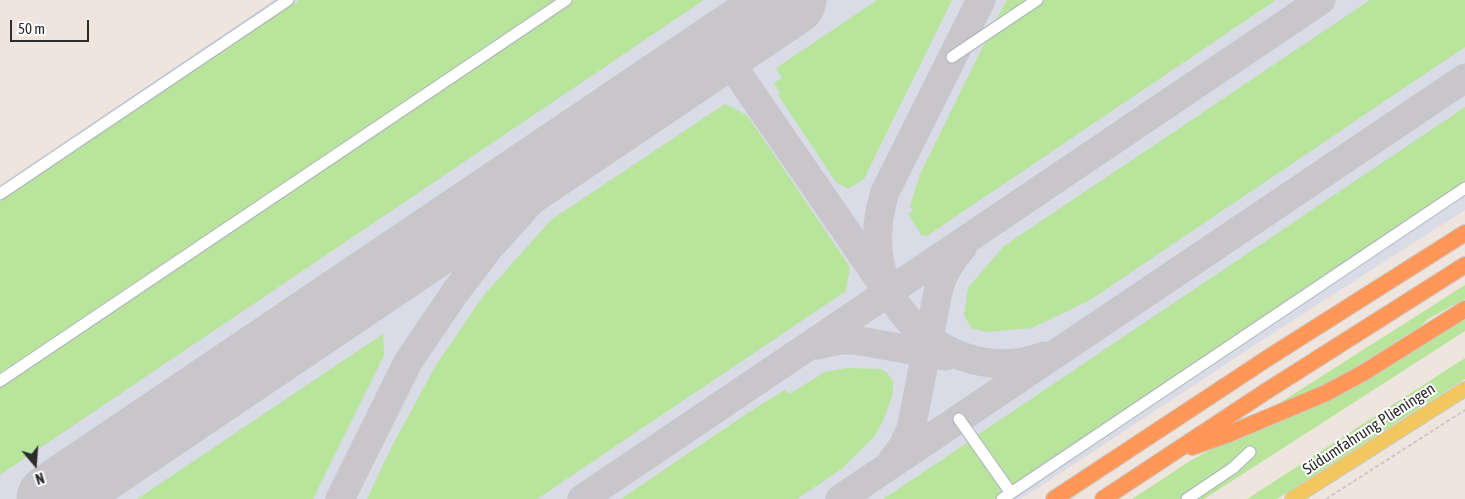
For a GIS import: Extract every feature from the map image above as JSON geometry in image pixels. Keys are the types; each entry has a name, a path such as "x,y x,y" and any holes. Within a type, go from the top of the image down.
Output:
{"highway":[{"path":"1054,499 1279,351 1465,233"},
{"path":"1103,499 1320,356 1465,265"},
{"path":"1169,455 1221,437 1326,393 1465,309"}],"main road":[{"name":"Südumfahrung Plieningen","path":"1292,499 1465,389"}],"lane":[{"path":"0,194 288,0"},
{"path":"0,381 566,0"},
{"path":"952,56 1036,0"},
{"path":"959,419 1006,496 1465,188"},
{"path":"1187,499 1233,468 1250,452"}],"path":[{"path":"1326,499 1465,410"}],"shaded area":[{"path":"274,0 1465,0 1465,210 1267,337 1021,499 0,499 0,185"}],"green space":[{"path":"299,0 561,0 0,379 0,201"},
{"path":"570,0 704,0 0,475 0,384"},
{"path":"877,0 952,0 864,179 848,189 836,182 778,95 780,93 774,83 782,78 776,68"},
{"path":"1007,0 1034,0 991,29"},
{"path":"1044,0 1276,0 927,236 921,235 908,214 913,211 910,206 920,174 987,38"},
{"path":"1370,0 1465,0 1465,47 1090,300 1032,328 987,332 971,328 964,315 968,288 1004,246"},
{"path":"725,104 747,115 850,267 846,291 537,499 367,499 391,448 436,365 484,295 551,220"},
{"path":"1465,107 1465,184 1016,486 1011,485 976,436"},
{"path":"1465,285 1465,299 1428,319 1421,326 1337,379 1281,402"},
{"path":"1465,315 1465,331 1204,499 1132,499 1190,461 1222,443"},
{"path":"383,334 384,355 313,499 137,499"},
{"path":"1465,358 1465,379 1277,499 1247,499"},
{"path":"847,368 881,369 893,381 893,394 882,423 874,437 843,468 797,499 621,499 749,412 785,390 789,394 825,372"},
{"path":"970,441 1001,488 998,499 883,499"}],"taxiway":[{"path":"884,278 877,235 885,192 981,0"},
{"path":"582,499 1321,0"},
{"path":"720,48 901,311 915,326 947,350 965,358 1004,364 1024,362 1044,356"},
{"path":"840,499 1465,78"},
{"path":"340,499 408,362 454,294 488,249 535,197 579,143"},
{"path":"892,461 903,446 911,429 939,287 948,266 962,248"},
{"path":"817,345 839,340 854,340 946,356"}],"runway":[{"path":"52,499 791,0"}]}
